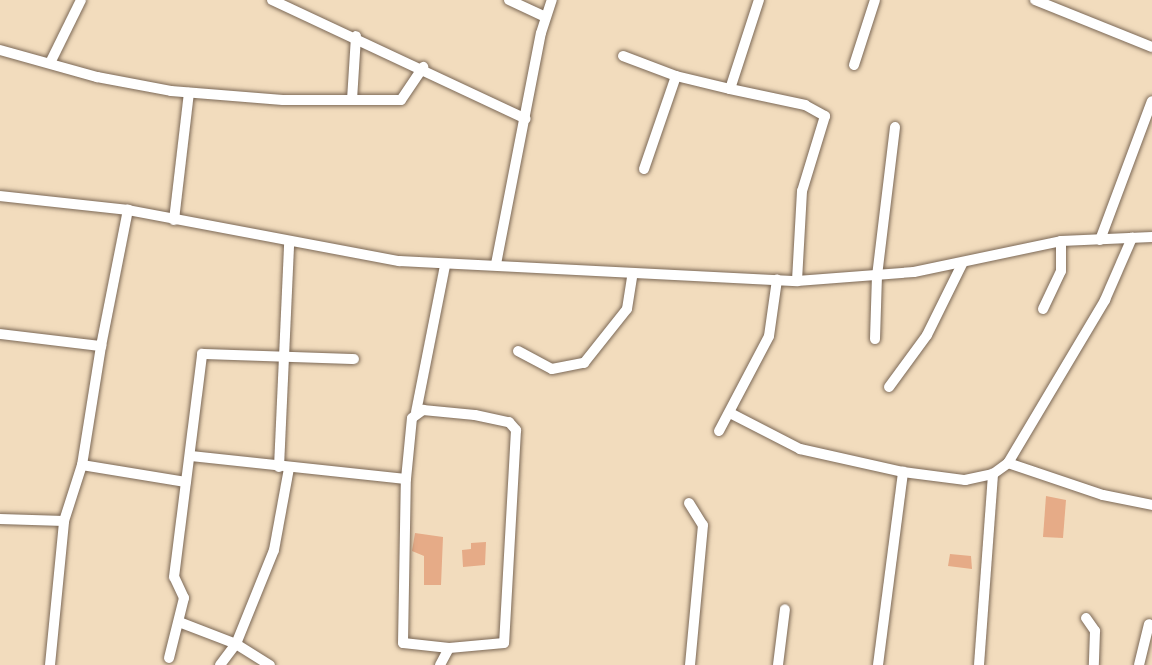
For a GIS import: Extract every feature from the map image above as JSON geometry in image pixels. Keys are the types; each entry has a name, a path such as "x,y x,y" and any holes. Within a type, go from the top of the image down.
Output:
{"street":[{"path":"51,61 81,0"},
{"path":"272,0 423,67 460,91 526,119"},
{"path":"509,0 545,17"},
{"path":"496,264 545,17 552,0"},
{"path":"730,89 759,0"},
{"path":"854,65 875,0"},
{"path":"1035,0 1152,47"},
{"path":"352,100 356,36"},
{"path":"0,50 51,61 97,77 189,93 352,100 401,100 423,67"},
{"path":"623,56 676,76 805,105 825,116 802,191 797,281"},
{"path":"644,169 676,76"},
{"path":"174,220 189,93"},
{"path":"1100,240 1152,101"},
{"path":"875,339 877,276 895,127"},
{"path":"0,196 128,210 289,243 445,265 496,264 777,281 877,276 963,262 1061,241 1152,237"},
{"path":"50,665 64,521 82,465 101,346 128,210"},
{"path":"730,413 800,449 903,472 965,480 993,474 1008,463 1105,300 1132,238"},
{"path":"1043,309 1061,271 1061,241"},
{"path":"220,665 236,644 274,550 284,467 281,356 289,243"},
{"path":"889,387 927,335 963,262"},
{"path":"416,412 475,415 509,422 516,430 504,643 449,648 403,643 406,479 416,412 445,265"},
{"path":"518,351 552,369 584,363 627,309 633,273"},
{"path":"719,431 773,323 777,281"},
{"path":"0,334 101,346"},
{"path":"169,658 184,598 174,577 202,354 354,359"},
{"path":"191,456 406,479"},
{"path":"1008,463 1103,495 1152,505"},
{"path":"82,465 186,482"},
{"path":"878,665 903,472"},
{"path":"979,665 993,474"},
{"path":"689,503 703,526 690,665"},
{"path":"0,519 64,521"},
{"path":"778,665 785,609"},
{"path":"1086,618 1094,625 1094,665"},
{"path":"179,622 236,644 270,665"},
{"path":"1139,665 1149,624"},
{"path":"440,665 449,648"}],"building":[{"path":"1046,496 1066,500 1063,538 1043,537"},
{"path":"415,533 443,537 441,585 424,585 424,556 412,551"},
{"path":"486,542 485,565 463,567 462,550 471,549 471,543"},
{"path":"950,554 971,556 972,569 948,566"}]}
